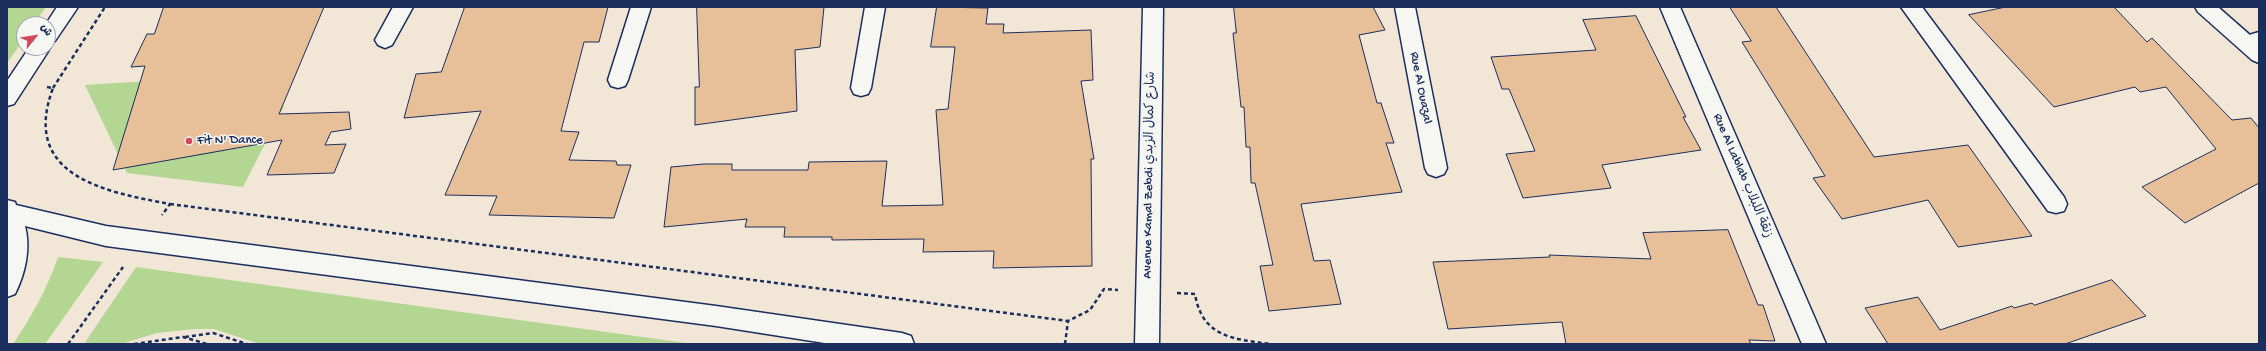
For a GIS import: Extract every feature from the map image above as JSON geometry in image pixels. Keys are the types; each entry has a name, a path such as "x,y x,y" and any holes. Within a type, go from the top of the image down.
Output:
{"street":[{"path":"56,24 68,7"},
{"path":"385,40 403,7"},
{"path":"618,80 641,7"},
{"path":"861,88 875,7"},
{"name":"Avenue Kamal Zebdi شارع كمال الزبدي","path":"1147,344 1153,7"},
{"name":"Rue Al Ouazal","path":"1405,7 1436,168"},
{"name":"Rue Al Lablab زنقة اللبلاب","path":"1670,7 1814,344"},
{"path":"1912,7 2056,204"},
{"path":"2205,7 2252,39 2259,54"},
{"path":"10,92 35,56"},
{"path":"8,211 73,230 142,241 708,315 902,344"},
{"path":"7,287 14,268 17,238 8,211"}],"path":[{"path":"106,7 53,88 45,114 46,134 53,153 65,169 83,182 106,192 170,204 1068,321"},
{"path":"10,92 53,88"},
{"path":"68,344 170,204"},
{"path":"134,344 213,333 247,344"},
{"path":"183,337 207,344"}],"green space":[{"path":"7,7 46,7 40,16 16,16 16,50 7,63"},
{"name":"Fit N' Dance","path":"212,77 223,109 284,106 243,187 127,173 85,85"},
{"path":"58,257 103,262 45,344 13,344 38,302"},
{"path":"136,267 693,344 260,344 214,329 195,329 157,333 121,344 84,344"}],"building":[{"path":"164,7 324,7 279,114 349,112 351,129 331,132 325,145 346,144 334,173 267,175 282,140 113,170 145,66 131,67 147,34 154,34"},
{"path":"465,7 608,7 599,42 584,42 561,131 579,132 569,160 616,161 617,165 631,165 614,218 489,215 497,196 445,195 481,111 404,118 416,74 441,72"},
{"path":"697,7 824,7 820,47 795,50 797,111 695,125 695,87 699,87"},
{"path":"937,7 988,8 986,24 1004,24 1003,33 1091,30 1093,80 1081,81 1094,159 1091,159 1092,266 993,268 994,251 923,252 924,239 832,240 832,237 784,237 785,227 745,227 747,219 664,227 671,167 704,164 732,164 732,170 808,170 809,162 887,161 882,206 943,205 936,110 948,109 955,47 931,47"},
{"path":"1234,7 1373,7 1385,30 1359,35 1377,103 1381,103 1394,143 1386,143 1402,192 1301,204 1314,261 1330,260 1341,304 1269,311 1260,266 1273,265 1255,183 1251,183 1250,147 1246,147 1244,107 1241,107 1233,33 1236,33"},
{"path":"1730,7 1776,7 1874,157 1968,145 2032,236 1958,247 1928,200 1842,219 1813,178 1825,176 1742,42 1751,41"},
{"path":"2006,7 2114,7 2147,42 2152,38 2232,120 2251,118 2259,128 2259,183 2185,223 2142,187 2216,149 2166,87 2140,92 2135,87 2054,107 1969,15"},
{"path":"1636,16 1686,117 1683,117 1701,150 1602,165 1611,188 1523,198 1506,154 1535,151 1509,89 1502,89 1491,57 1596,50 1583,20"},
{"path":"1728,230 1758,305 1763,305 1775,341 1749,340 1751,344 1566,344 1562,322 1448,329 1433,262 1550,257 1549,255 1651,259 1643,233"},
{"path":"2112,280 2146,316 2065,344 1888,344 1865,308 1918,297 1940,330 2012,306 2014,308 2032,303 2034,305"}],"place":[{"name":"Fit N' Dance","path":"189,141"}]}
